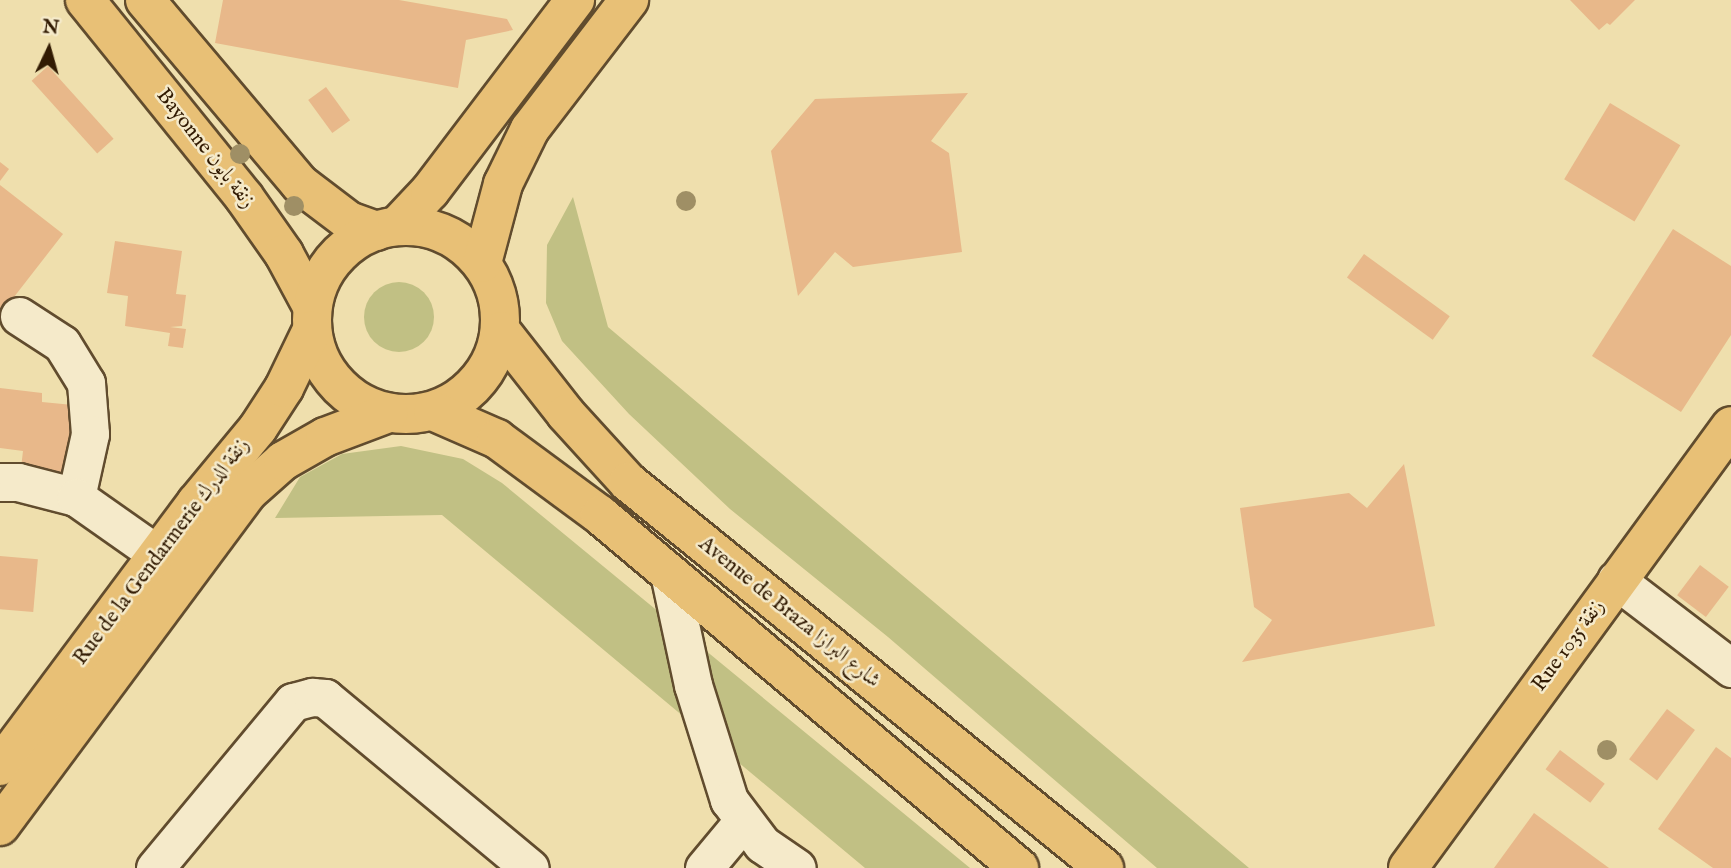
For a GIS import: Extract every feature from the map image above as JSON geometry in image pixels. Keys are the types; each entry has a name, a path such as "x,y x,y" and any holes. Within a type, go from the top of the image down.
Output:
{"main road":[{"name":"Bayonne زنقة بايون","path":"85,0 244,197 284,254 312,318"},
{"path":"145,0 300,184 349,221 386,229 421,227 444,234 465,246 482,263 494,284 500,307 500,331 494,358 479,381 458,400 433,411 388,413 345,393 329,375 317,354 312,318 327,268 341,252 386,229 437,182 575,0"},
{"path":"482,263 503,184 530,129 629,0"},
{"name":"Rue de la Gendarmerie زنقة الدرك","path":"0,766 157,554 258,428 284,388 312,318"},
{"name":"Avenue de Braza شارع البرازا","path":"500,331 566,414 628,482 1104,868"},
{"path":"433,411 498,439 600,515 1019,868"},
{"name":"Rue de la Gendarmerie زنقة الدرك","path":"0,826 226,518 248,492 283,461 325,437 388,413"},
{"name":"Rue 1035 زنقة","path":"1408,868 1731,426"}],"street":[{"path":"19,316 62,344 86,383 90,434 76,497"},
{"path":"0,482 18,482 76,497 157,554"},
{"path":"669,573 693,685 729,800 762,844 797,868"},
{"path":"1616,580 1731,668"},
{"path":"155,868 293,702 312,697 325,698 530,868"},
{"path":"704,868 744,820"}],"shaded area":[{"path":"573,197 608,327 1249,868 1157,868 888,637 730,509 629,414 562,341 546,303 547,245"},
{"path":"406,282 419,288 428,297 432,303 432,331 424,342 413,350 392,352 374,342 366,331 364,310 374,292 385,284"},
{"path":"401,446 463,459 502,483 970,868 865,868 442,515 275,518 300,477 342,454"}],"building":[{"path":"223,0 399,0 507,19 513,30 466,40 458,88 215,43"},
{"path":"1570,0 1635,0 1610,25 1607,23 1599,30"},
{"path":"48,66 114,139 97,154 32,81"},
{"path":"326,87 350,120 332,133 308,100"},
{"path":"968,93 931,141 949,153 962,252 853,267 835,252 798,296 771,151 815,99"},
{"path":"1610,103 1680,145 1634,222 1564,179"},
{"path":"0,162 9,169 0,181"},
{"path":"0,185 63,234 0,315"},
{"path":"1673,229 1731,266 1731,335 1681,412 1592,356"},
{"path":"115,241 182,251 176,294 186,295 182,326 170,327 186,329 183,348 168,346 170,333 125,326 128,296 107,293"},
{"path":"1364,254 1450,316 1433,340 1347,277"},
{"path":"0,388 42,393 42,402 73,405 65,473 21,468 23,451 0,448"},
{"path":"1404,464 1435,626 1242,662 1272,620 1254,607 1240,508 1349,493 1367,508"},
{"path":"0,556 38,559 33,612 0,609"},
{"path":"1700,565 1729,587 1706,617 1677,595"},
{"path":"1667,709 1695,730 1657,780 1629,759"},
{"path":"1716,747 1731,758 1731,868 1713,868 1658,829"},
{"path":"1560,750 1605,784 1590,803 1546,769"},
{"path":"1534,813 1609,868 1494,868"}]}
